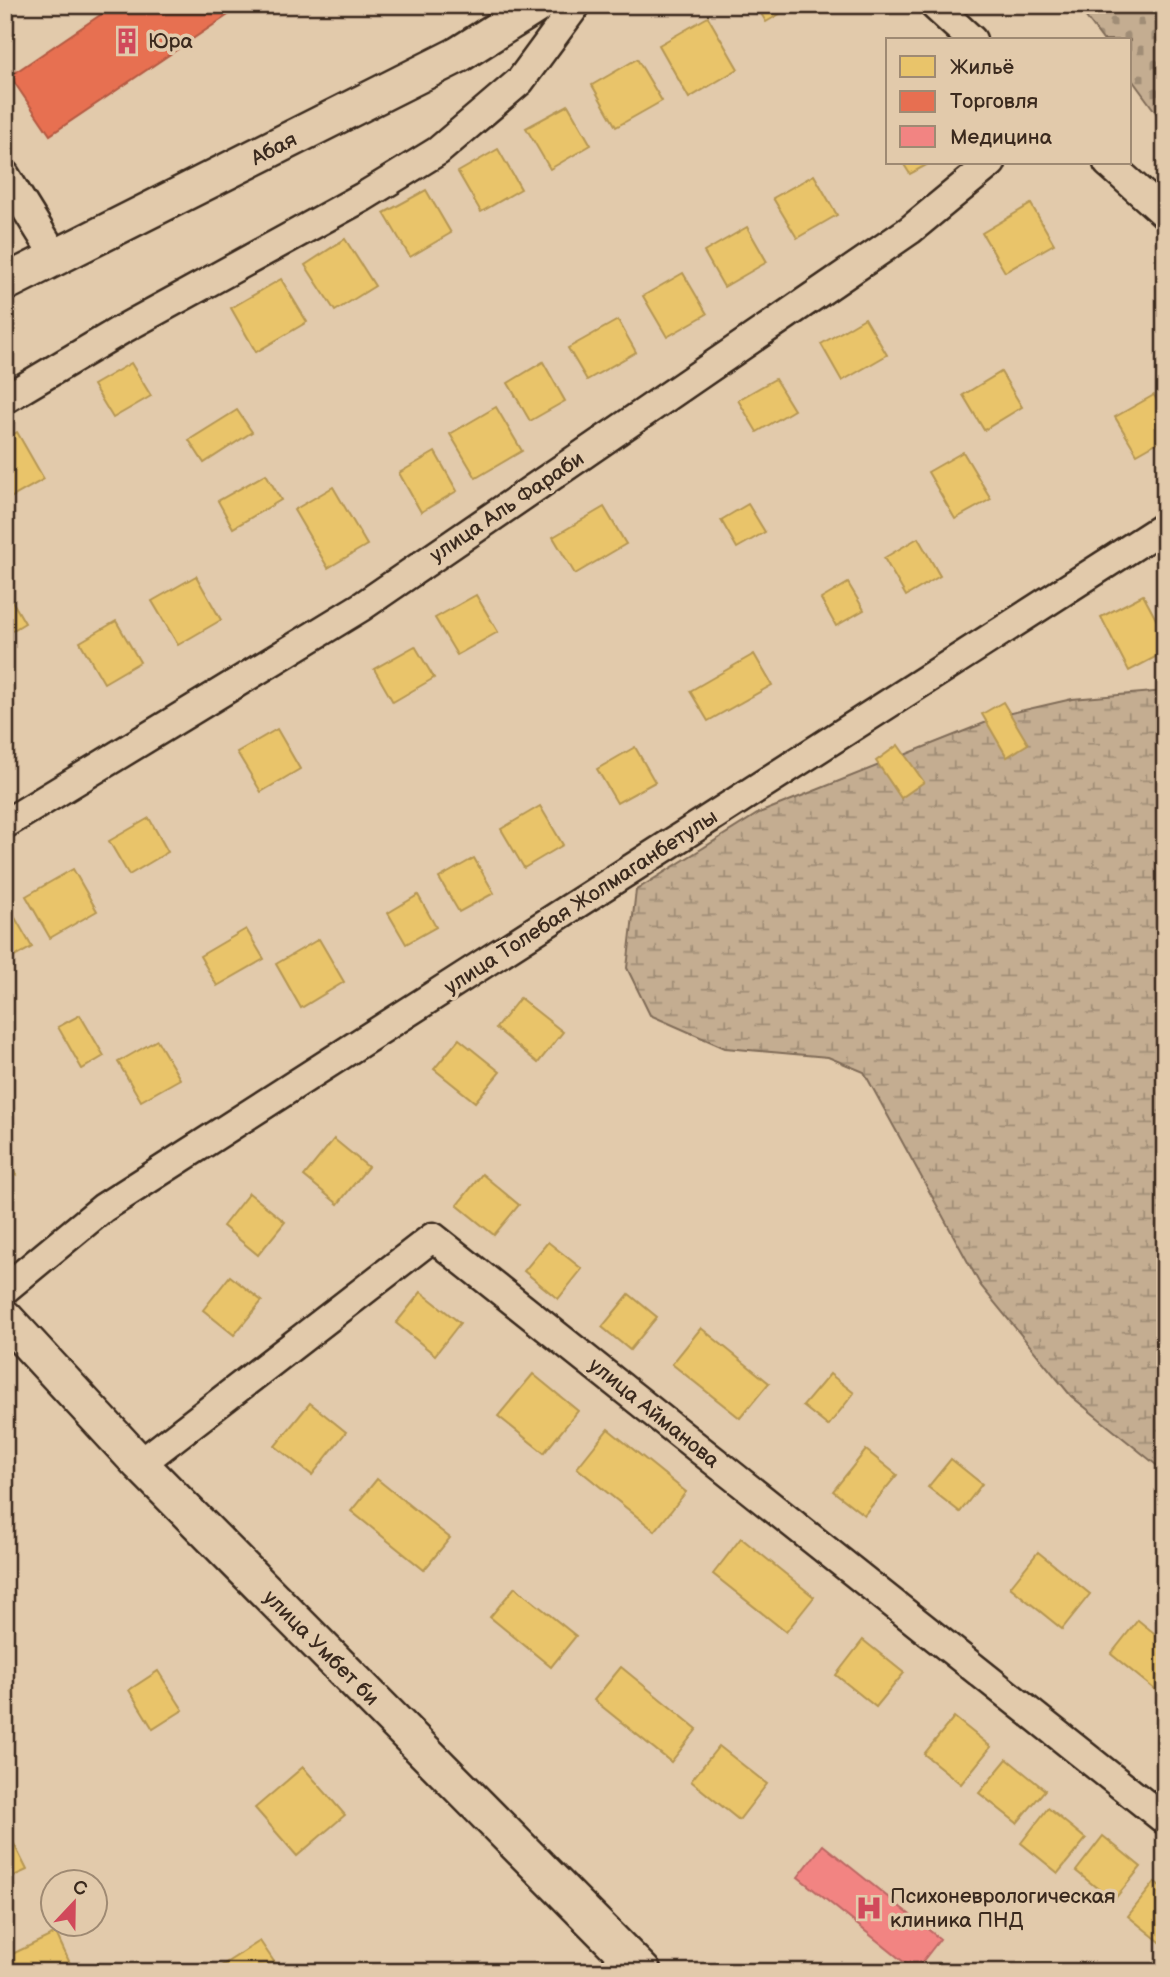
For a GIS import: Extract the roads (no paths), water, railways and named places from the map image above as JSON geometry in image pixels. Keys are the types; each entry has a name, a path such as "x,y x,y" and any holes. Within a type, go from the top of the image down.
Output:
{"street":[{"name":"Абая","path":"5,283 458,55 537,5"},
{"path":"5,399 121,330 363,197 438,150 520,81 576,5"},
{"path":"934,5 970,38"},
{"name":"улица Аль Фараби","path":"5,824 362,607 910,230 990,164"},
{"path":"1109,164 1165,214"},
{"path":"5,176 57,259"},
{"name":"улица Толебая Жолмаганбетулы","path":"5,1289 103,1208 1165,526"},
{"name":"улица Айманова","path":"139,1464 433,1237 1165,1820"},
{"name":"улица Умбет би","path":"5,1318 139,1464 642,1972"}],"place":[{"name":"Юра","path":"127,41"},
{"name":"Психоневрологическая клиника ПНД","path":"869,1908"}]}
